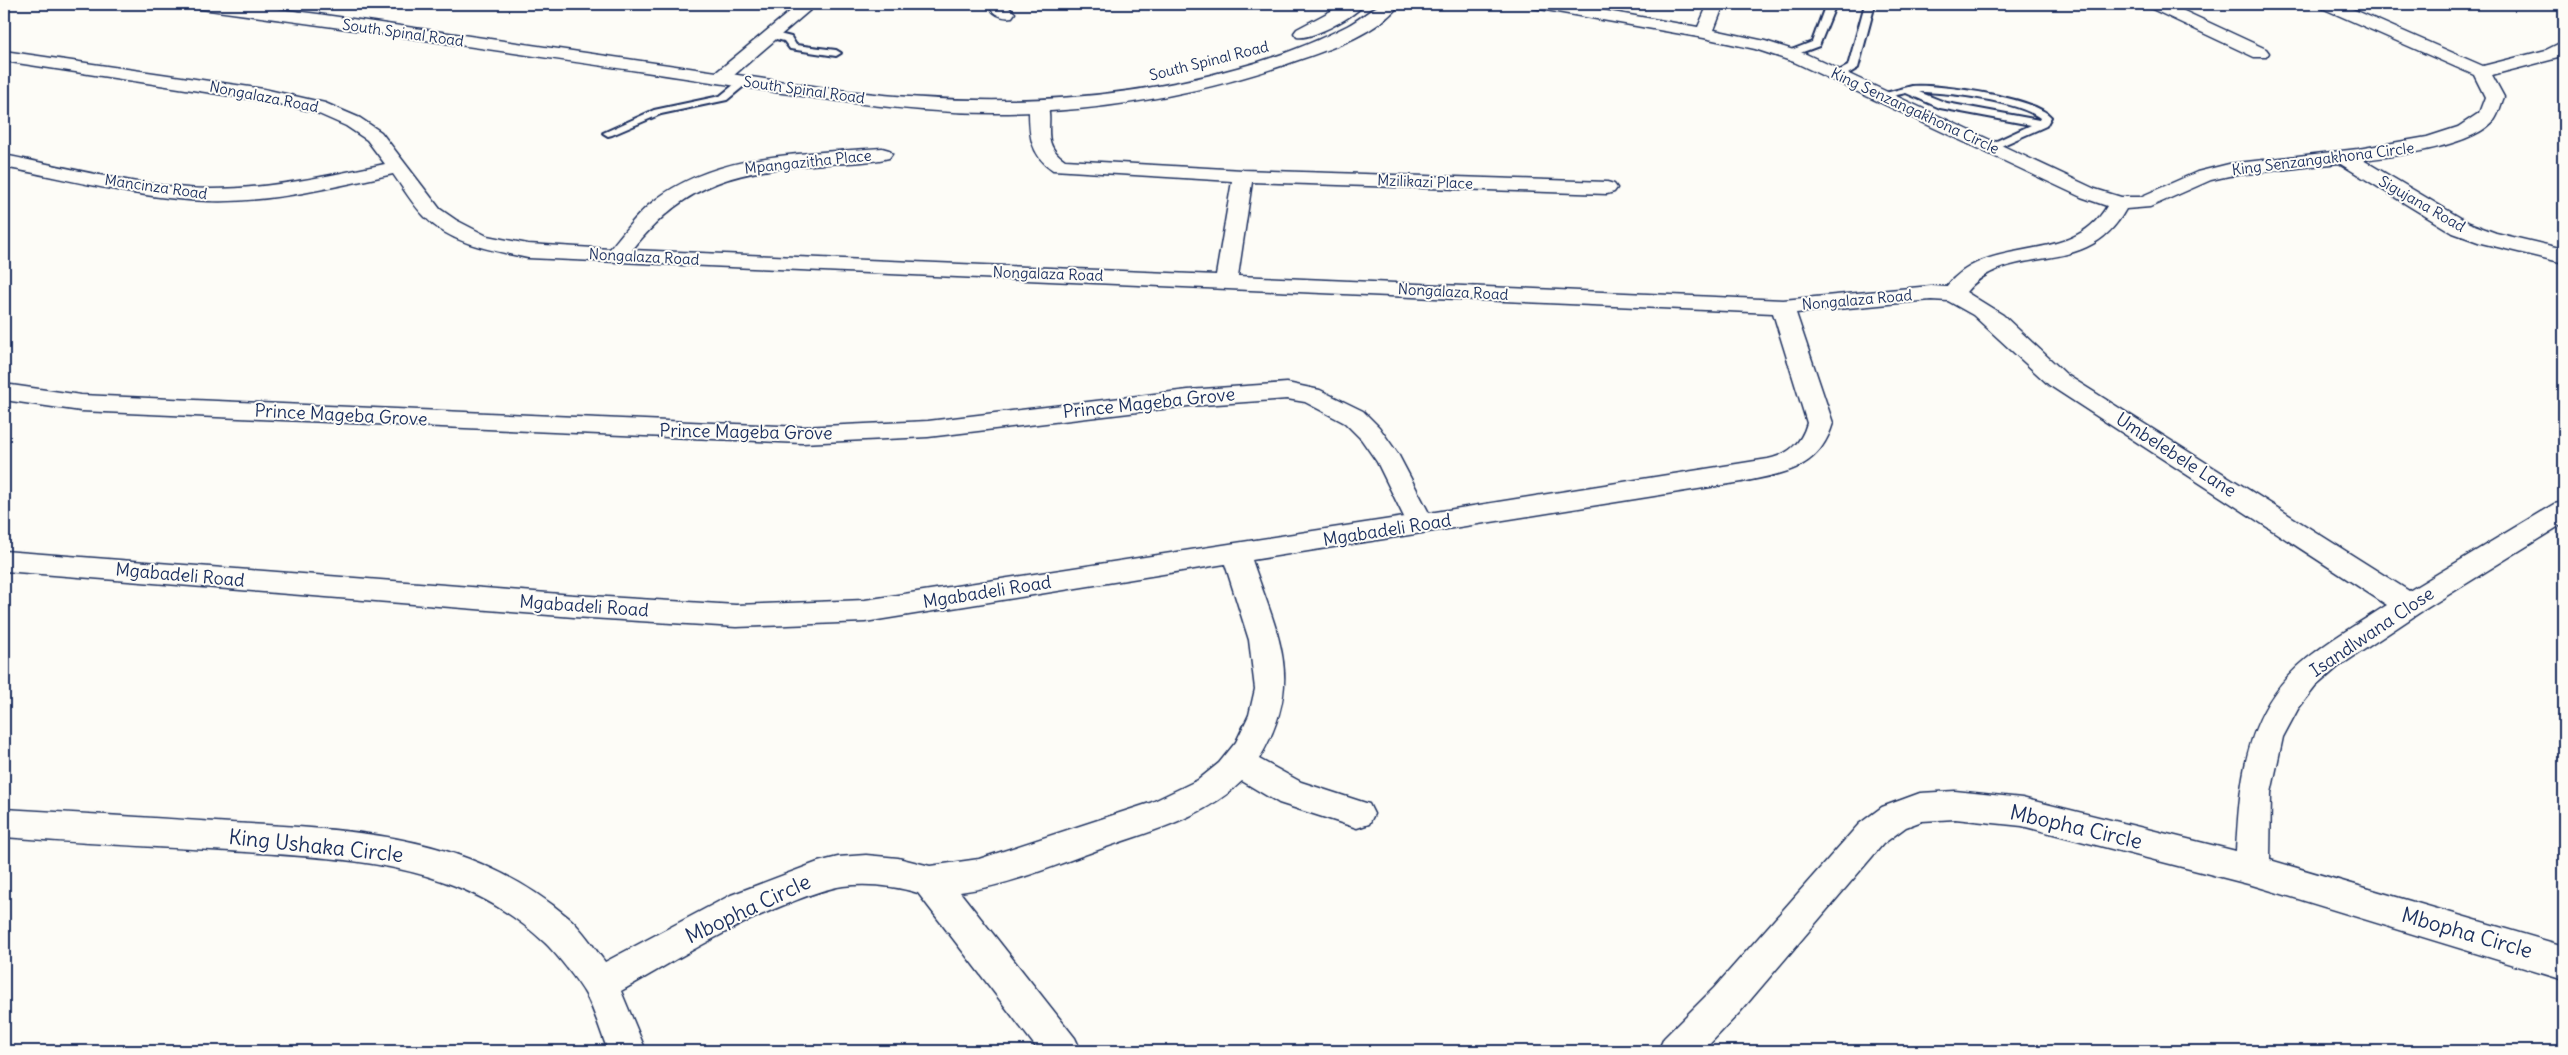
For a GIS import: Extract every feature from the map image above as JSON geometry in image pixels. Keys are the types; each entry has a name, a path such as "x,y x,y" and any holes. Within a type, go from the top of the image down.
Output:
{"street":[{"name":"South Spinal Road","path":"201,4 720,78 911,103 1038,106 1145,93 1200,84 1245,72 1323,44 1357,28 1392,4"},
{"name":"South Spinal Road","path":"309,4 783,70"},
{"path":"720,78 809,4"},
{"name":"South Spinal Road","path":"867,82 936,89 1026,90 1101,84 1188,69 1249,52 1319,26 1356,4"},
{"name":"King Senzangakhona Circle","path":"1540,4 1704,33 1789,54 1883,95 2088,193 2119,203 2132,204 2155,200 2204,176 2230,170 2422,146 2464,132 2484,120 2494,108 2496,95 2494,88 2481,72"},
{"path":"1704,33 1716,4"},
{"path":"2156,4 2260,53"},
{"path":"2328,4 2481,72 2552,54 2564,46"},
{"name":"Nongalaza Road","path":"4,56 237,91 318,107 363,127 386,150 433,213 448,225 480,240 528,251 1783,307 1931,293 1952,294"},
{"name":"Mzilikazi Place","path":"1038,106 1040,144 1043,153 1060,166 1243,176 1607,188"},
{"name":"Mpangazitha Place","path":"616,256 645,220 663,204 686,190 712,178 734,170 760,166 882,154"},
{"name":"Sigujana Road","path":"2342,156 2461,228 2489,238 2564,256"},
{"name":"Mancinza Road","path":"4,161 148,188 211,195 268,192 398,167"},
{"path":"1226,281 1243,176"},
{"path":"1952,294 1971,273 1992,264 2045,253 2091,237 2104,228 2119,203"},
{"name":"Umbelebele Lane","path":"1952,294 1971,302 1988,313 2034,361 2058,380 2409,605"},
{"name":"Mgabadeli Road","path":"4,561 574,606 745,616 866,611 1742,474 1793,460 1808,450 1817,437 1820,423 1783,307"},
{"name":"Prince Mageba Grove","path":"4,392 81,403 802,434 928,430 1188,398 1287,391 1311,395 1354,417 1390,460 1422,524"},
{"name":"Isandlwana Close","path":"2252,870 2255,793 2267,736 2287,700 2305,678 2327,659 2409,605 2564,511"},
{"path":"1062,1051 930,881 978,874 1010,866 1166,812 1197,799 1221,782 1239,764 1254,740 1264,714 1270,689 1268,659 1236,554"},
{"path":"1239,764 1291,793 1357,814"},
{"name":"Mbopha Circle","path":"1677,1051 1727,1000 1871,834 1894,817 1920,807 1955,804 2022,812 2252,870 2564,963"},
{"name":"King Ushaka Circle","path":"4,823 310,842 381,849 437,862 483,880 525,905 558,931 600,984 627,1051"},
{"name":"Mbopha Circle","path":"600,984 728,914 776,892 814,878 843,871 870,869 903,872 930,881"}],"lane":[{"path":"1789,54 1816,44 1831,4"},
{"path":"1839,75 1852,68 1870,4"},
{"path":"770,35 788,38 793,47 836,53"},
{"path":"608,133 658,112 723,98 745,81"},
{"path":"1883,95 1906,90 1939,91 2022,105 2043,114 2046,121 2042,124 1992,147"},
{"path":"1906,90 1944,106 2042,124"}]}
